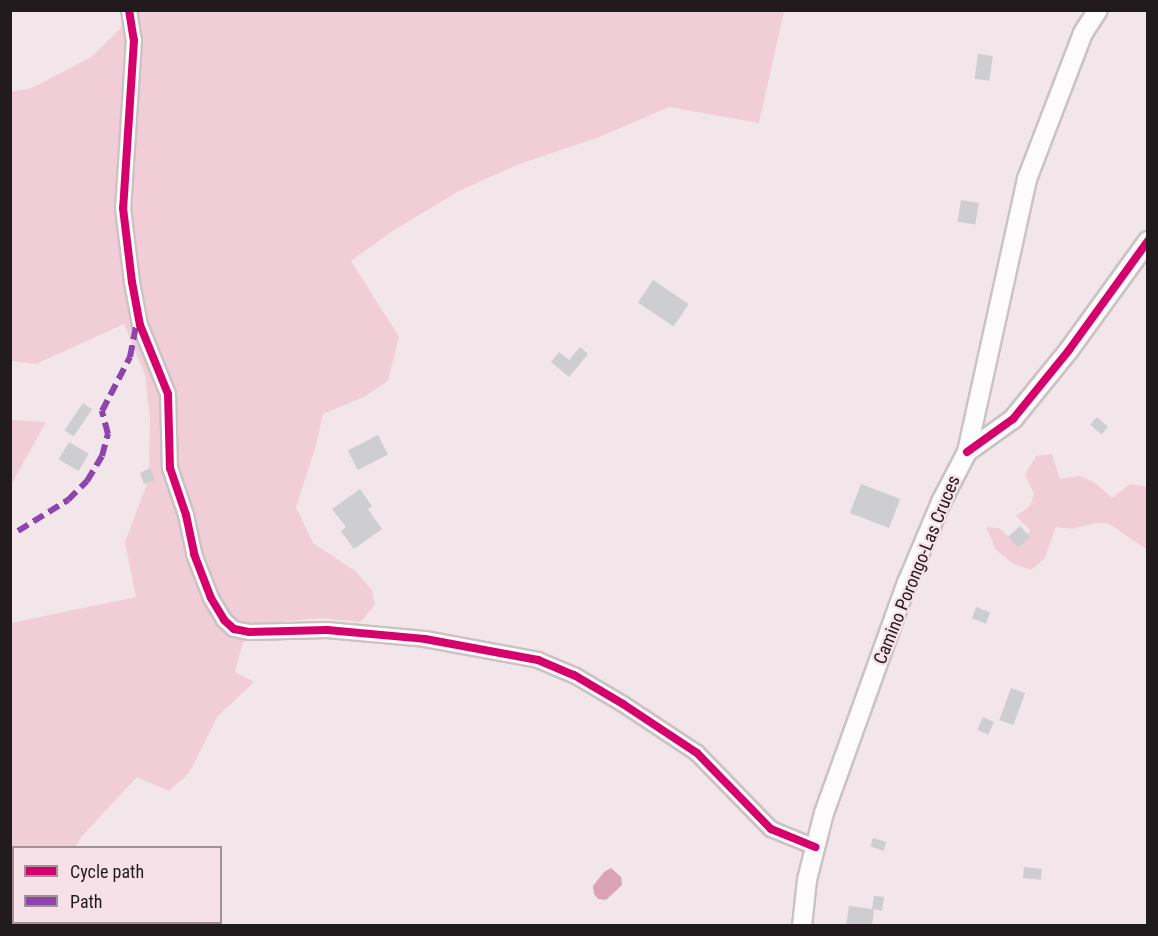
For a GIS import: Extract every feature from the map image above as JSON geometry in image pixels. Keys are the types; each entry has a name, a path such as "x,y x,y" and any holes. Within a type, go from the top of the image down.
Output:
{"main road":[{"name":"Camino Porongo-Las Cruces","path":"802,926 807,880 824,813 907,583 941,502 966,452 1027,179 1083,33 1098,10"},
{"path":"966,452 1013,418 1069,350 1148,241"}],"street":[{"path":"129,10 134,40 123,208 132,282 140,325 168,394 170,468 186,515 194,554 211,598 224,620 234,629 249,632 327,630 425,639 537,660 574,675 614,698 689,748 771,829 815,847"}],"shaded area":[{"path":"129,11 784,11 759,123 669,107 599,137 519,164 459,191 391,232 351,261 399,337 388,381 364,397 323,414 316,445 296,507 313,543 355,571 372,590 375,605 360,622 321,618 271,623 243,642 235,672 254,682 217,717 189,773 169,791 137,777 81,837 76,846 12,846 12,924 14,924 10,925 11,623 136,597 125,542 149,478 150,418 145,375 124,324 36,364 11,361 11,92 32,88 91,57 120,29"},
{"path":"10,420 46,422 11,485"},
{"path":"1052,454 1060,479 1079,476 1094,482 1112,498 1130,484 1147,487 1147,550 1108,523 1096,523 1073,529 1056,527 1045,558 1031,570 1014,564 996,550 986,527 999,528 1020,547 1030,530 1016,516 1030,506 1034,494 1025,475 1036,456"},
{"path":"611,868 621,877 622,885 606,900 598,899 594,894 593,886 604,872"}],"building":[{"path":"978,54 993,56 989,81 975,79"},
{"path":"961,200 979,203 975,225 958,222"},
{"path":"653,280 689,304 674,326 638,302"},
{"path":"580,347 588,354 569,377 551,362 559,352 569,360"},
{"path":"83,403 92,409 74,437 65,430"},
{"path":"1097,417 1108,427 1101,434 1090,424"},
{"path":"378,435 388,455 358,470 348,450"},
{"path":"69,442 89,454 78,471 59,459"},
{"path":"150,468 155,480 144,484 140,473"},
{"path":"861,484 900,499 889,528 850,513"},
{"path":"360,489 372,506 368,509 382,529 354,549 341,531 346,527 332,509"},
{"path":"1020,526 1030,537 1018,548 1008,537"},
{"path":"976,607 990,612 986,623 972,618"},
{"path":"1011,688 1025,693 1013,725 999,720"},
{"path":"983,717 994,722 988,735 977,730"},
{"path":"873,838 886,842 884,851 870,847"},
{"path":"1024,867 1042,869 1041,880 1023,878"},
{"path":"874,896 884,897 882,911 874,909 872,926 846,926 849,906 872,909"}],"marked path":[{"path":"18,531 68,500 87,481 102,456 108,434 102,411 130,357 137,322"}],"cycle path":[{"path":"129,10 134,40 123,208 132,282 140,325 168,394 170,468 186,515 194,554 211,598 224,620 234,629 249,632 327,630 425,639 538,660 574,675 697,753 771,829 815,847"},
{"path":"967,452 1013,419 1069,350 1148,241"}]}
